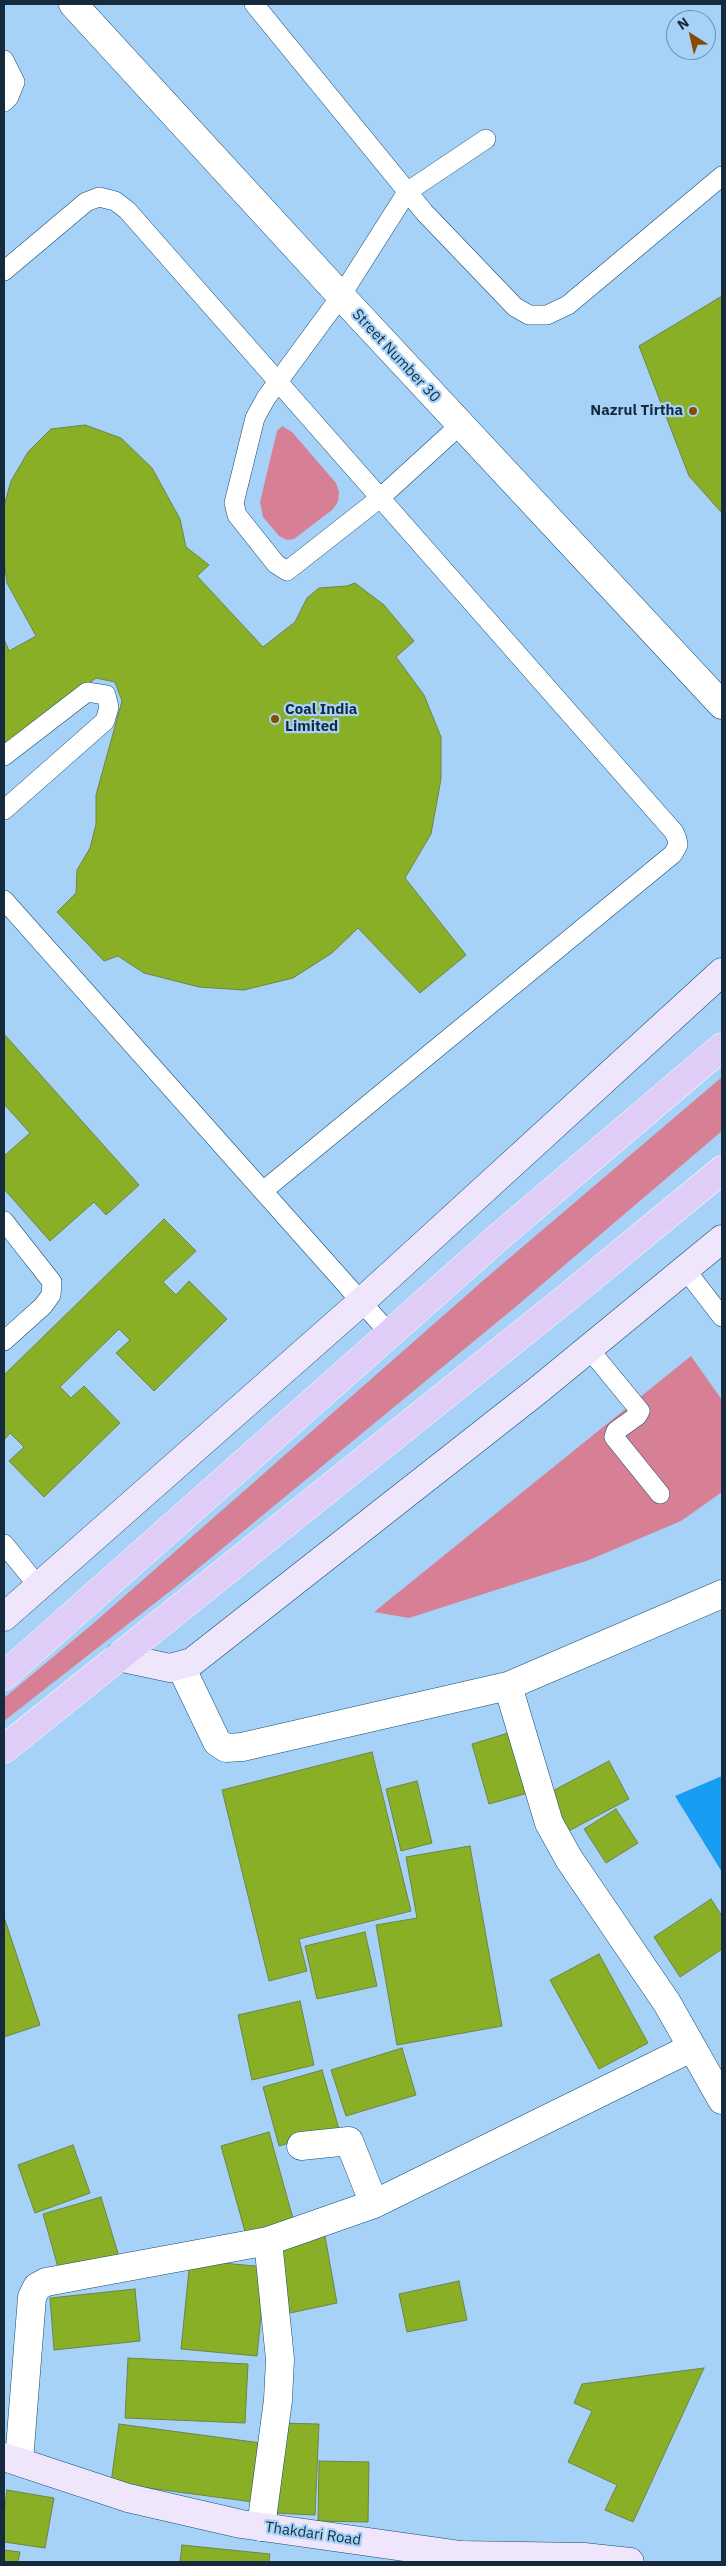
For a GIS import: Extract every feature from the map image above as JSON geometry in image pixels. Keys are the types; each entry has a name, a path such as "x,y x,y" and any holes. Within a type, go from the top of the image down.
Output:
{"main road":[{"path":"4,1676 501,1235 722,1047"},
{"path":"4,1749 564,1300 722,1170"}],"street":[{"name":"Street Number 30","path":"73,4 460,425 722,705"},
{"path":"4,1617 361,1302 722,972"},
{"path":"118,1657 170,1668 181,1667 192,1662 230,1634 589,1349 722,1239"},
{"path":"181,1667 217,1742 226,1748 242,1747 508,1686 722,1594"},
{"path":"508,1686 549,1823 569,1859 667,2003 722,2100"},
{"path":"11,2459 32,2297 37,2287 46,2282 268,2241 374,2204 691,2048"},
{"path":"301,2146 349,2140 374,2204"},
{"path":"261,2527 278,2400 280,2359 268,2241"},
{"name":"Thakdari Road","path":"11,2459 128,2498 261,2527 461,2555 584,2557 630,2562"}],"lane":[{"path":"254,4 407,192 515,307 529,316 547,315 568,305 722,176"},
{"path":"4,60 15,82 9,97 4,102"},
{"path":"460,425 380,498 287,571 276,564 237,515 234,503 255,418 341,296 407,192 486,139"},
{"path":"4,271 86,202 99,197 115,201 127,210 674,832 678,845 673,854 263,1191"},
{"path":"4,756 87,692 106,694 109,708 105,721 4,810"},
{"path":"4,900 390,1334"},
{"path":"4,1221 52,1282 51,1295 44,1306 4,1340"},
{"path":"685,1269 722,1316"},
{"path":"589,1349 640,1410 637,1416 616,1431 614,1437 660,1494"},
{"path":"4,1544 38,1587"}],"shaded area":[{"path":"282,426 292,432 336,483 339,492 338,502 332,510 294,539 287,540 279,536 263,517 260,502 277,431"},
{"path":"722,1077 722,1131 513,1309 178,1585 4,1721 4,1698 95,1622 486,1278"},
{"path":"691,1356 722,1400 722,1492 681,1521 589,1560 409,1618 374,1612"}],"water":[{"path":"722,1776 722,1872 675,1796"}],"building":[{"name":"Nazrul Tirtha","path":"722,296 722,513 689,476 639,346"},
{"name":"Coal India Limited","path":"85,425 121,438 152,468 180,519 186,547 209,565 197,576 263,647 295,622 307,598 319,588 347,586 355,583 384,605 414,641 396,657 424,695 441,737 441,779 431,834 405,878 466,955 420,993 358,928 332,953 293,978 244,990 199,987 144,973 118,956 104,961 57,912 76,893 77,870 90,848 96,824 96,795 122,701 115,682 96,678 4,750 4,639 9,651 36,636 7,583 4,560 4,506 11,481 28,452 51,429"},
{"path":"4,1034 139,1185 106,1215 94,1202 50,1241 4,1189 4,1156 30,1133 4,1104"},
{"path":"164,1219 196,1251 163,1282 176,1295 189,1281 227,1319 154,1391 116,1353 130,1340 119,1329 60,1387 71,1398 84,1386 120,1423 44,1497 9,1461 24,1447 10,1433 4,1440 4,1375"},
{"path":"518,1730 535,1791 489,1804 472,1744"},
{"path":"372,1752 411,1911 299,1939 307,1971 269,1981 222,1790"},
{"path":"609,1761 629,1799 565,1833 545,1795"},
{"path":"417,1781 432,1843 401,1851 386,1789"},
{"path":"616,1809 638,1843 606,1863 584,1829"},
{"path":"470,1846 502,2026 397,2045 376,1925 417,1918 406,1857"},
{"path":"711,1899 722,1916 722,1949 680,1977 654,1937"},
{"path":"4,1917 40,2025 4,2037"},
{"path":"365,1932 377,1986 317,1999 305,1946"},
{"path":"599,1954 648,2043 599,2069 550,1980"},
{"path":"300,2001 314,2065 252,2080 238,2015"},
{"path":"402,2048 416,2095 346,2116 331,2070"},
{"path":"322,2070 339,2129 279,2146 263,2087"},
{"path":"269,2132 294,2222 246,2235 221,2146"},
{"path":"73,2145 90,2193 35,2213 18,2165"},
{"path":"101,2197 120,2260 61,2278 43,2214"},
{"path":"325,2236 337,2303 290,2313 277,2245"},
{"path":"190,2260 266,2267 257,2356 181,2349"},
{"path":"459,2281 467,2320 407,2332 399,2294"},
{"path":"135,2289 140,2341 54,2350 50,2298"},
{"path":"128,2358 248,2364 245,2423 125,2418"},
{"path":"704,2368 633,2522 605,2510 617,2485 568,2462 592,2411 574,2403 582,2384"},
{"path":"278,2423 319,2424 315,2515 275,2513"},
{"path":"119,2424 261,2443 253,2502 111,2483"},
{"path":"319,2461 369,2462 368,2522 318,2521"},
{"path":"7,2490 54,2498 45,2548 4,2542 4,2513"},
{"path":"182,2545 270,2554 269,2562 180,2562"},
{"path":"4,2550 20,2552 18,2562 4,2562"}],"place":[{"name":"Nazrul Tirtha","path":"693,411"},
{"name":"Coal India Limited","path":"275,719"}]}
